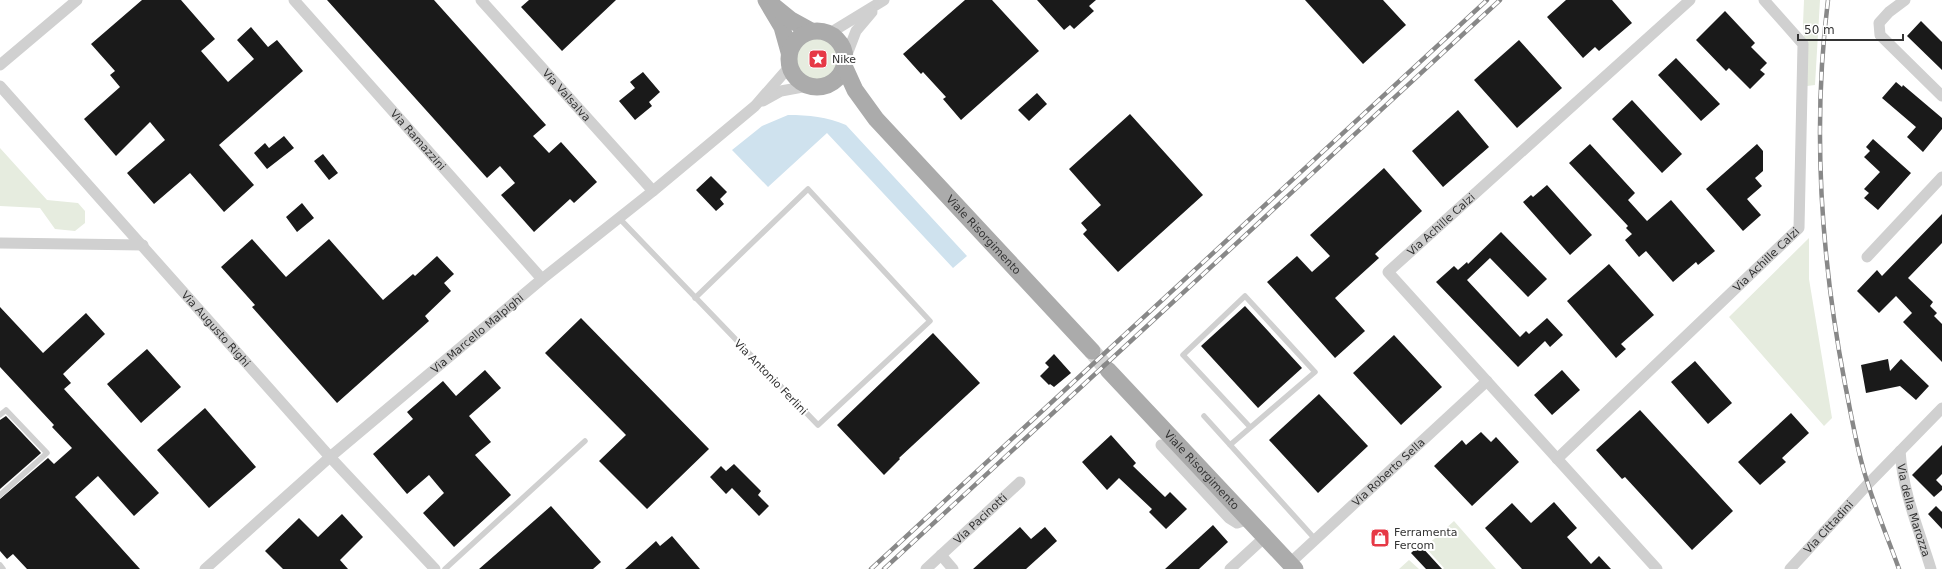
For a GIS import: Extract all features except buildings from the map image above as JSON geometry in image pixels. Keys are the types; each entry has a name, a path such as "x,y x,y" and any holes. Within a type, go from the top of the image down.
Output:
{"main road":[{"path":"767,0 791,20 811,31"},
{"path":"767,0 782,27 794,74 800,81 808,86"},
{"path":"790,59 797,38 811,31 820,30 830,33"},
{"name":"Viale Risorgimento","path":"830,33 841,43 845,62 855,90 876,119 1092,351"},
{"path":"826,86 840,76 845,62"},
{"name":"Viale Risorgimento","path":"808,86 826,86 848,96 876,119"},
{"name":"Viale Risorgimento","path":"1108,370 1248,519 1266,536 1292,566"}],"street":[{"path":"0,65 77,0"},
{"name":"Via Ramazzini","path":"294,0 542,279"},
{"name":"Via Valsalva","path":"480,0 653,191"},
{"name":"Via Achille Calzi","path":"1486,381 1388,272 1690,0"},
{"name":"Via Achille Calzi","path":"1557,459 1799,228 1803,44 1764,0"},
{"path":"1905,0 1889,12 1878,23 1880,35 1942,96"},
{"path":"830,33 881,2"},
{"path":"845,62 856,31 881,2"},
{"name":"Via Marcello Malpighi","path":"755,106 790,59"},
{"name":"Via Augusto Righi","path":"0,86 330,457 435,569"},
{"name":"Via Marcello Malpighi","path":"205,569 330,457 542,279 653,191 755,106 780,91 808,86"},
{"path":"1867,257 1942,177"},
{"path":"0,243 143,245"},
{"path":"1486,381 1657,569"},
{"name":"Via Roberto Sella","path":"1292,566 1315,539 1486,381"},
{"name":"Via Cittadini","path":"1790,569 1868,484 1942,408"},
{"path":"1161,445 1229,518 1237,523 1248,519"},
{"name":"Via della Marozza","path":"1900,451 1902,474 1919,534 1931,569"},
{"name":"Via Pacinotti","path":"926,569 1020,482"},
{"path":"1230,569 1266,536"},
{"path":"940,555 953,569"}],"lane":[{"name":"Via Antonio Ferlini","path":"619,218 818,425 930,321 808,189 696,298"},
{"path":"1230,445 1315,372 1245,296 1183,354 1250,427"},
{"path":"0,415 6,410 47,452 0,496"},
{"path":"1204,416 1315,539"},
{"path":"445,569 585,441"},
{"path":"0,566 3,569"}],"shaded area":[{"path":"1804,0 1820,0 1815,85 1807,86 1803,24"},
{"path":"817,36 830,40 836,46 840,59 836,72 830,78 817,82 804,78 798,72 794,59 798,46 804,40"},
{"path":"0,148 47,200 78,203 85,211 85,223 75,231 55,229 40,208 0,206"},
{"path":"1809,238 1809,279 1832,418 1824,426 1729,317"},
{"path":"1454,521 1496,569 1443,569 1444,568 1425,547"},
{"path":"1409,560 1419,569 1399,569"}],"water":[{"path":"788,115 818,117 846,125 967,256 953,268 827,133 768,187 732,150 762,126"}],"tunnel":[{"path":"1092,351 1108,370"}],"railway":[{"path":"871,569 1487,0"},
{"path":"884,569 1500,0"},
{"path":"1828,0 1823,48 1820,145 1825,241 1830,289 1845,384 1861,460 1875,506 1899,569"}],"place":[{"name":"Nike","path":"818,59"},
{"name":"Ferramenta Fercom","path":"1380,538"}]}
